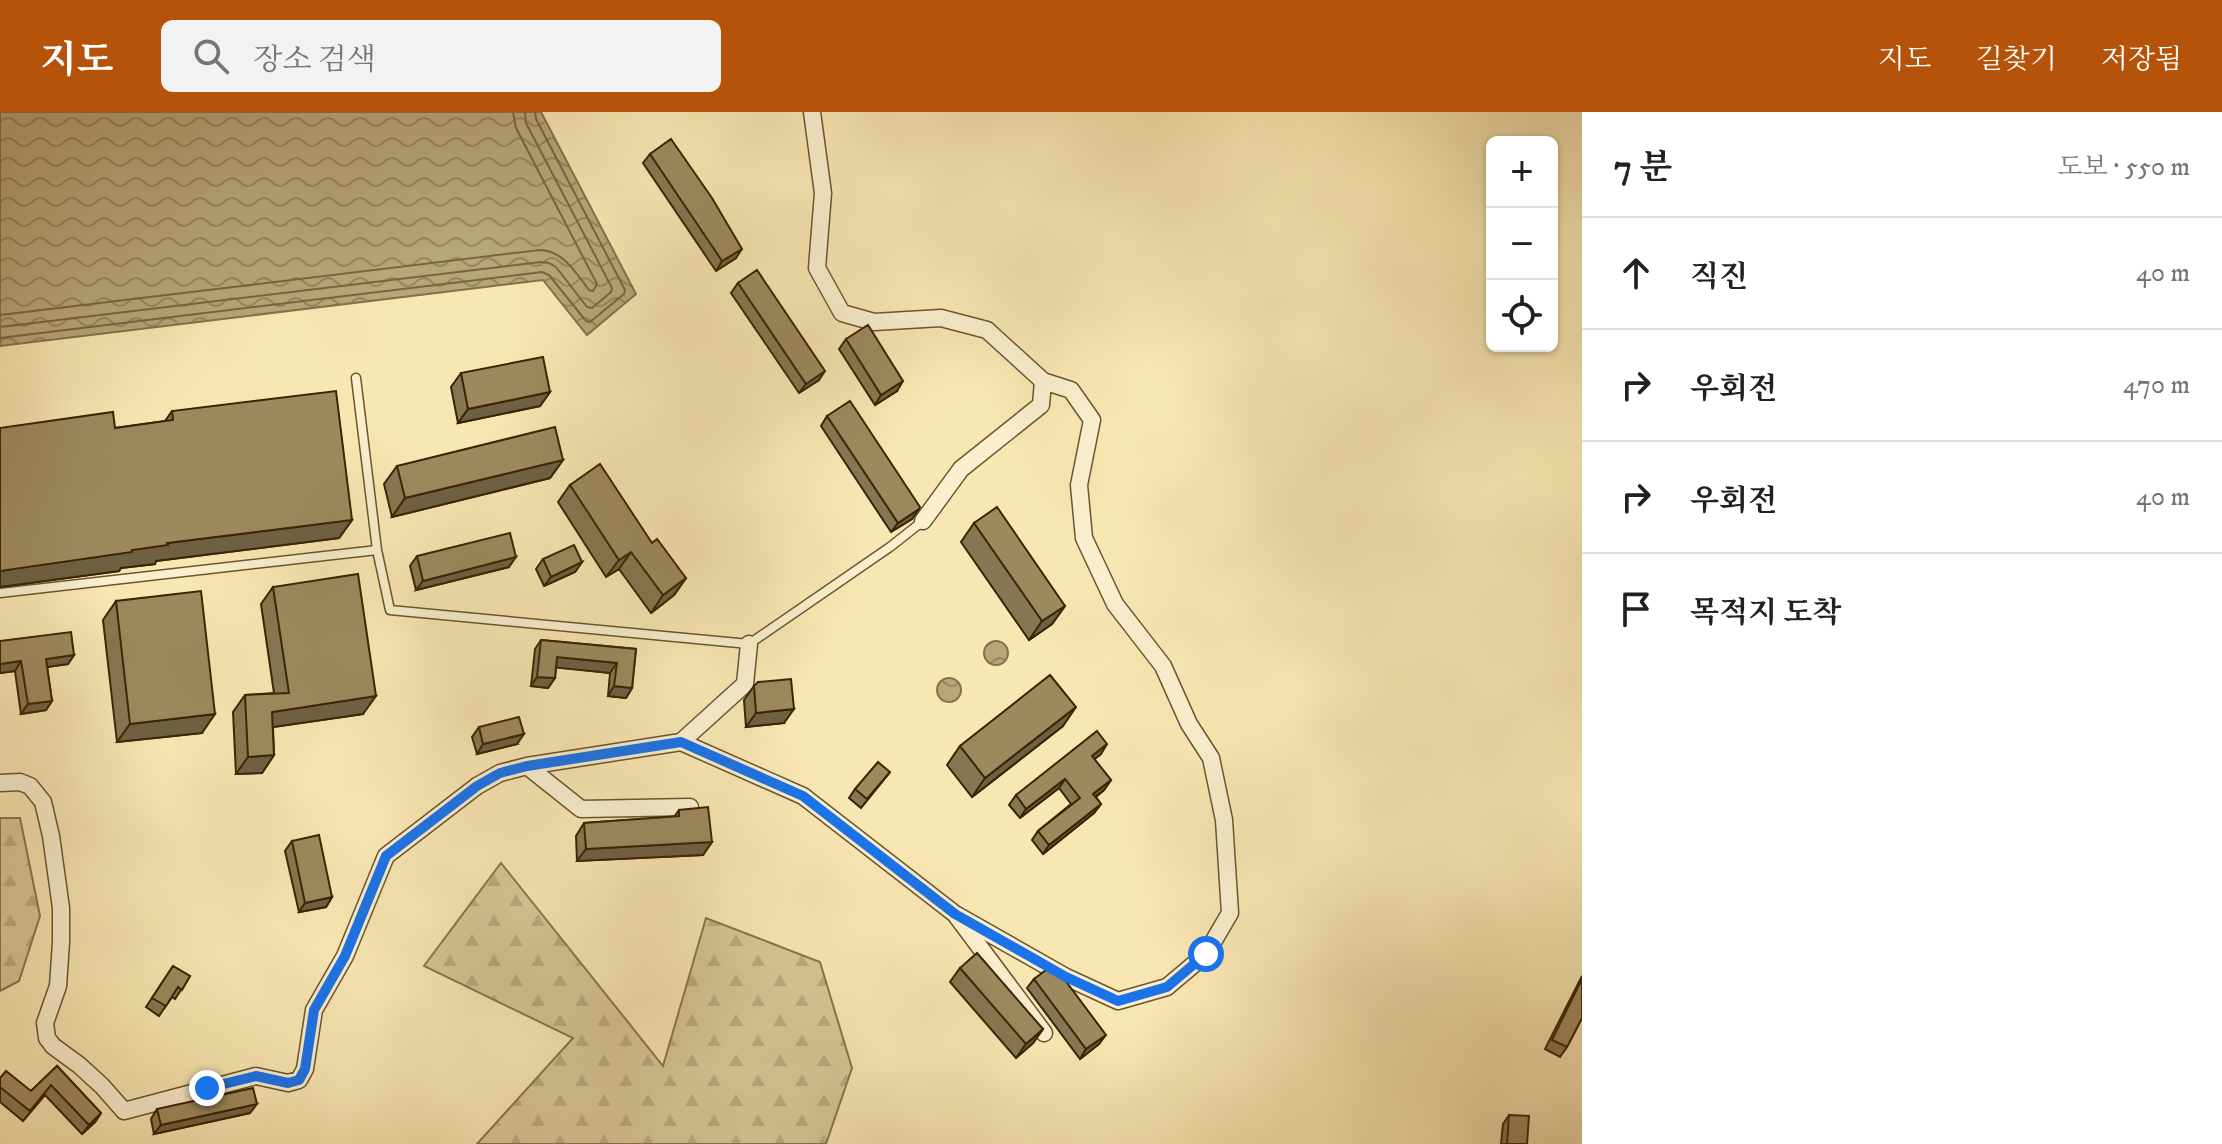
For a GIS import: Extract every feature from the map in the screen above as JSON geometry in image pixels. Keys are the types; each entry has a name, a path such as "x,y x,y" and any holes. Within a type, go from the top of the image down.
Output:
{"street":[{"path":"0,783 20,782 30,786 43,802 51,836 61,908 61,942 58,986 45,1023 47,1038 102,1086 120,1109 129,1111 256,1076 288,1083 299,1080 305,1069 314,1010 345,956 386,856 477,786 500,773 527,766 681,742 803,796 955,914 1066,977 1118,1001 1167,987 1206,954 1230,913 1224,820 1211,758 1189,724 1163,666 1115,604 1084,538 1079,485 1092,420 1071,390 1043,381 987,330 941,318 874,322 842,313 817,268 823,193 812,112"},
{"path":"923,521 961,469 1041,405 1043,381"},
{"path":"681,742 745,684 749,644"},
{"path":"527,766 581,809 690,807"},
{"path":"955,914 1044,1033"}],"lane":[{"path":"356,378 377,550 390,610 749,644 923,521"},
{"path":"0,593 377,550"}],"green space":[{"path":"0,818 20,818 40,916 19,981 0,991"},
{"path":"501,863 663,1066 706,918 820,962 852,1068 826,1144 477,1144 573,1038 424,966"}],"water":[{"path":"0,112 541,112 636,294 587,335 543,280 0,346"},
{"path":"996,641 1005,644 1008,653 1005,662 996,665 987,662 984,653 987,644"},
{"path":"949,678 958,681 961,690 958,699 949,702 940,699 937,690 940,681"}],"building":[{"path":"671,139 712,198 742,249 722,261 650,154"},
{"path":"757,270 825,371 806,384 738,283"},
{"path":"868,325 903,381 881,395 846,339"},
{"path":"543,357 550,392 468,409 461,373"},
{"path":"336,391 352,520 167,543 132,552 0,571 0,428 113,412 115,428 173,420 172,411"},
{"path":"850,401 920,507 898,523 827,416"},
{"path":"555,427 563,460 405,498 397,466"},
{"path":"600,464 652,543 657,539 686,578 663,595 631,552 619,560 570,485"},
{"path":"997,507 1065,606 1042,621 974,523"},
{"path":"510,533 516,557 423,581 417,556"},
{"path":"574,545 582,562 551,577 543,559"},
{"path":"358,574 376,696 272,712 274,755 248,757 245,695 289,693 273,587"},
{"path":"201,591 215,714 130,724 116,601"},
{"path":"71,632 74,655 46,659 52,701 28,704 21,661 0,664 0,641"},
{"path":"541,640 636,649 632,688 614,686 617,663 557,657 555,678 537,677"},
{"path":"1050,675 1076,707 985,778 960,746"},
{"path":"791,679 794,709 756,713 754,686 758,682"},
{"path":"519,717 524,734 483,744 479,727"},
{"path":"1097,731 1107,744 1092,756 1111,780 1093,794 1101,804 1049,845 1038,831 1080,798 1065,779 1026,809 1016,795"},
{"path":"878,762 890,772 867,799 855,789"},
{"path":"708,807 712,842 586,849 584,823 679,816 679,810"},
{"path":"319,835 332,897 305,903 292,841"},
{"path":"977,953 1043,1029 1026,1044 960,968"},
{"path":"173,966 190,976 182,990 178,987 166,1006 152,998"},
{"path":"1050,967 1059,972 1106,1035 1086,1049 1034,979"},
{"path":"1582,979 1582,1018 1567,1047 1552,1040"},
{"path":"57,1066 101,1113 89,1125 51,1085 30,1111 0,1087 0,1078 6,1071 31,1091"},
{"path":"253,1088 257,1104 161,1125 157,1109"},
{"path":"1509,1115 1529,1116 1527,1144 1507,1144"}],"route":[{"path":"207,1088 256,1076 288,1083 299,1080 305,1069 314,1010 345,956 386,856 477,786 500,773 527,766 681,742 803,796 955,914 1066,977 1118,1001 1167,987 1206,954"}]}
